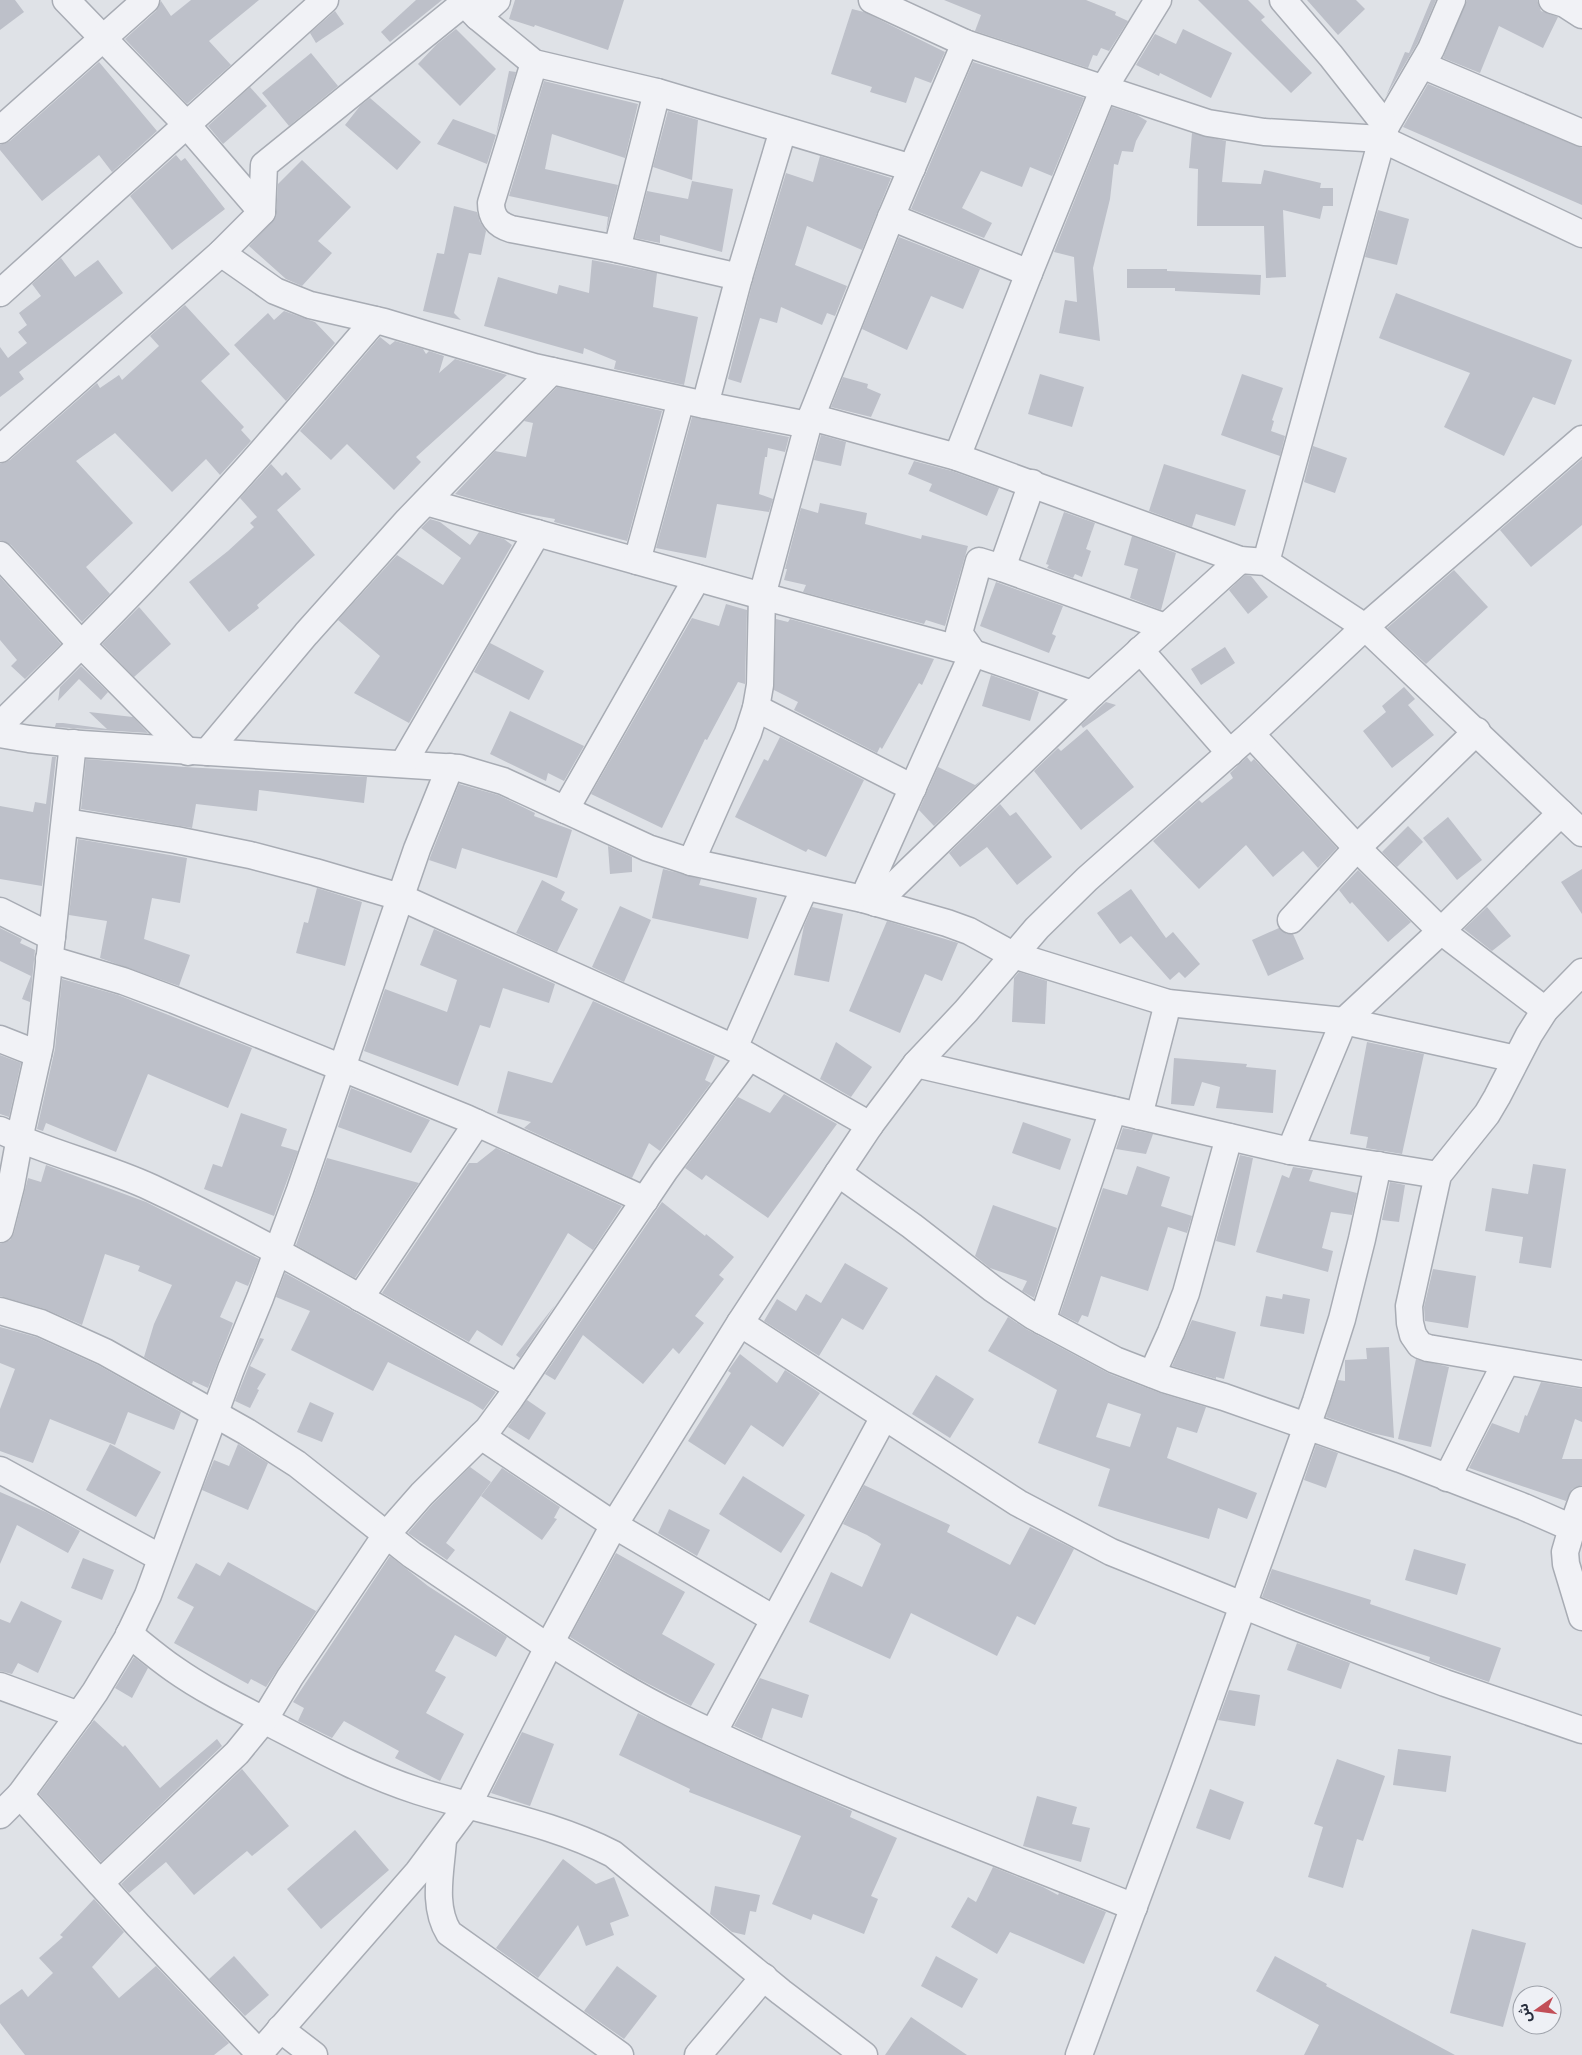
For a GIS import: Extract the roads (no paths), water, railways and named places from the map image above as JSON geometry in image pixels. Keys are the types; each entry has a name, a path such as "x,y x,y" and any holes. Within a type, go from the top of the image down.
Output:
{"street":[{"path":"66,0 186,124 262,212"},
{"path":"0,130 146,0"},
{"path":"0,293 325,0"},
{"path":"478,17 497,0"},
{"path":"872,0 965,43 1208,123 1264,132 1384,133 1582,234"},
{"path":"957,457 1104,88 1158,0"},
{"path":"1283,0 1331,56 1384,133"},
{"path":"1266,562 1384,133 1431,50 1452,0"},
{"path":"1552,0 1565,4 1582,15"},
{"path":"0,449 221,253 262,212 264,165 464,3 478,17 534,63 657,92 912,168"},
{"path":"691,862 748,733 756,708 760,676 762,596 810,421 891,218 965,43"},
{"path":"534,63 491,203 493,214 499,224 510,229 617,249 739,277"},
{"path":"1422,65 1582,133"},
{"path":"617,249 657,92"},
{"path":"637,561 739,277 783,130"},
{"path":"891,218 1029,273"},
{"path":"221,253 281,294 310,305 375,320 534,367 693,402 810,421 957,457 1240,560 1266,562 1365,627 1477,731 1582,833"},
{"path":"0,725 82,645 242,475 375,320"},
{"path":"198,752 408,520 552,371"},
{"path":"20,1795 259,2054 405,1886 443,1840 468,1805 549,1645 614,1525 740,1323 870,1124 916,1064 966,1011 1013,954 1087,878 1252,734 1365,627 1582,440"},
{"path":"1002,568 1032,483"},
{"path":"426,502 973,653 1092,694"},
{"path":"403,764 537,533"},
{"path":"0,555 82,645 198,752"},
{"path":"869,901 1240,560"},
{"path":"973,653 959,633 979,561 1165,627"},
{"path":"565,810 697,578"},
{"path":"1140,650 1230,753"},
{"path":"869,901 913,788 973,653"},
{"path":"756,708 913,788"},
{"path":"1291,920 1357,848 1477,731"},
{"path":"0,734 73,743 450,767 503,781 648,848 691,862 869,901 947,923 969,931 1013,954 1168,1003 1344,1021 1516,1059"},
{"path":"1252,734 1357,848 1441,932 1544,1010"},
{"path":"0,1229 11,1186 10,1135 38,1054 66,822 73,743"},
{"path":"0,1815 20,1795 95,1692 129,1634 148,1594 214,1414 277,1251 400,897 450,767"},
{"path":"1290,1151 1344,1021 1441,932 1561,813"},
{"path":"66,822 176,840 250,855 400,897 741,1053 870,1124"},
{"path":"100,1883 237,1753 264,1720 290,1677 386,1535 446,1469 481,1436 518,1388 645,1200 741,1053 805,887"},
{"path":"0,911 51,948 132,984 477,1123 645,1200"},
{"path":"1582,972 1544,1010 1516,1059 1498,1097 1487,1114 1438,1175 1411,1294 1409,1316 1413,1335 1420,1345 1428,1348 1582,1374"},
{"path":"1139,1116 1168,1003"},
{"path":"0,1039 38,1054"},
{"path":"916,1064 1290,1151 1438,1175"},
{"path":"1042,1321 1113,1110"},
{"path":"360,1298 477,1123"},
{"path":"10,1135 112,1170 135,1180 277,1251 518,1388"},
{"path":"1152,1374 1186,1293 1229,1137"},
{"path":"1079,2055 1243,1606 1342,1319 1378,1165"},
{"path":"838,1173 912,1226 993,1289 1042,1321 1115,1360 1306,1426 1447,1478 1572,1528"},
{"path":"0,1311 41,1323 76,1337 128,1364 254,1436 298,1464 386,1535 455,1586 549,1645 656,1705 764,1757 900,1815 1134,1907"},
{"path":"740,1323 1018,1503 1082,1538 1111,1552 1243,1606 1445,1683 1582,1730"},
{"path":"1447,1478 1506,1362"},
{"path":"712,1733 884,1417"},
{"path":"481,1436 614,1525 774,1619"},
{"path":"0,1470 161,1558"},
{"path":"1582,1500 1565,1552 1566,1564 1582,1617"},
{"path":"129,1634 175,1670 323,1751 387,1781 531,1821 586,1841 613,1854 764,1977 864,2055"},
{"path":"0,1686 79,1715"},
{"path":"443,1840 439,1909 450,1932 620,2055"},
{"path":"698,2055 764,1977"},
{"path":"280,2029 314,2055"}]}
